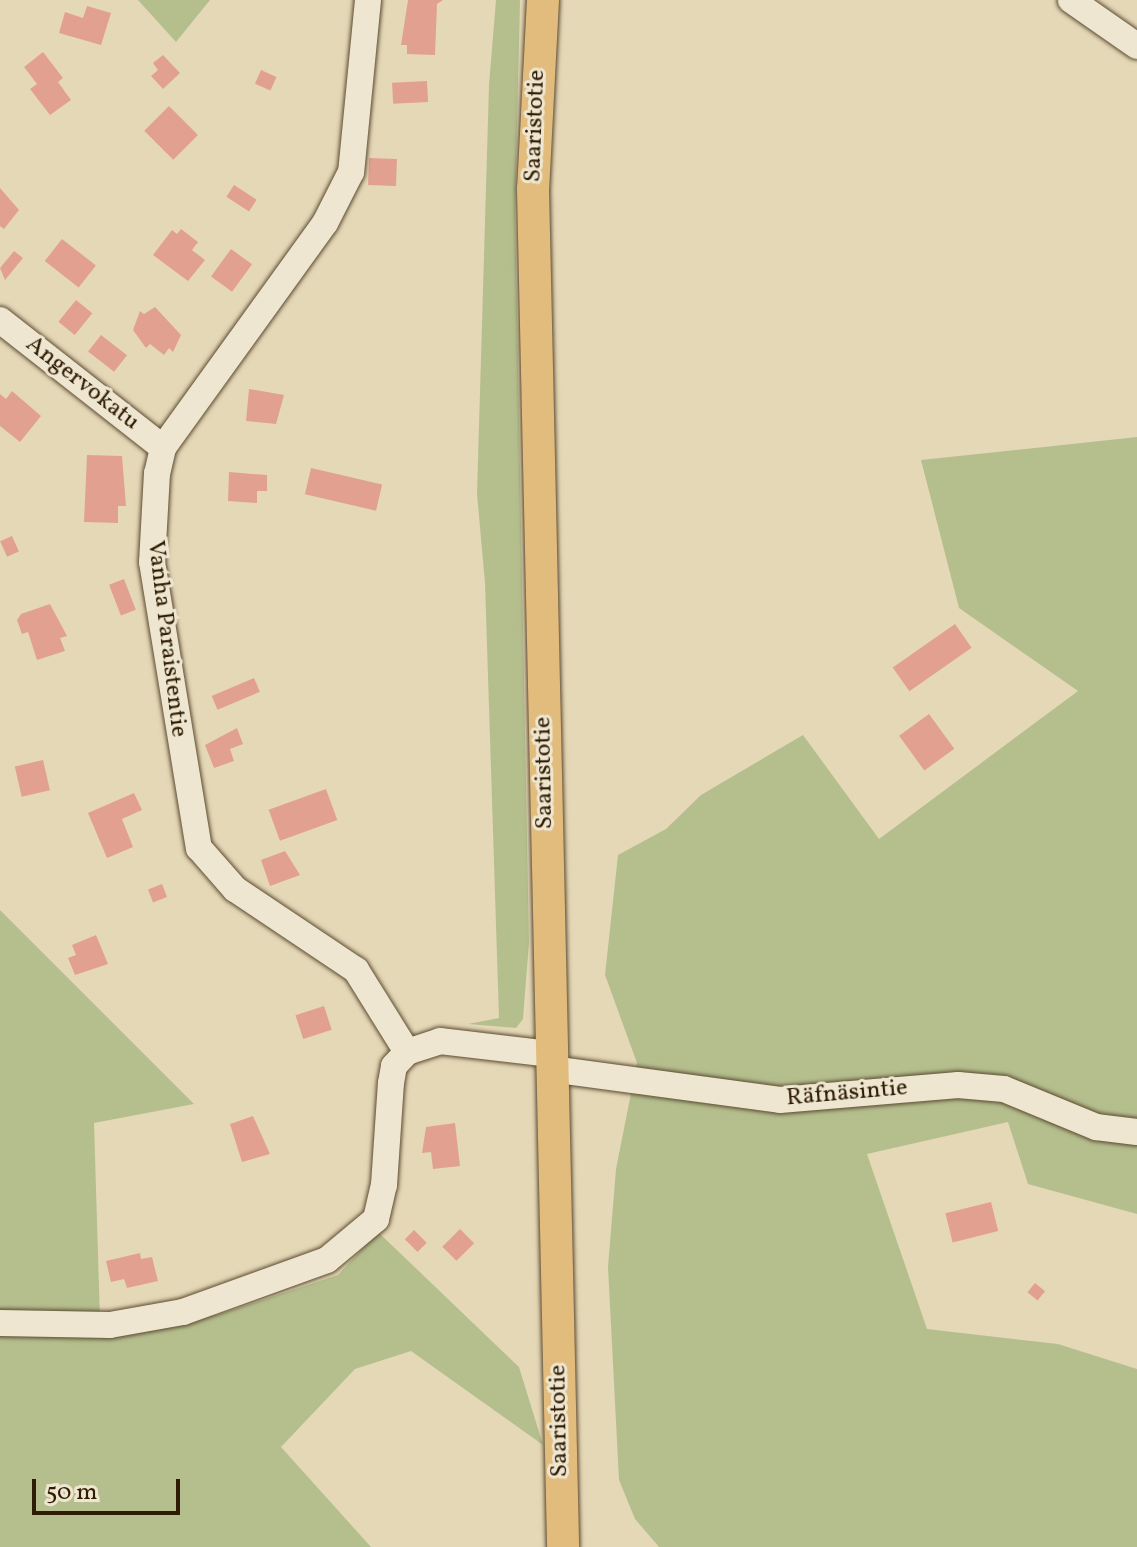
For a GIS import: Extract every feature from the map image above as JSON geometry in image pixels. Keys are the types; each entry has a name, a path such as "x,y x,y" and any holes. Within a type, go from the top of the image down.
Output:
{"main road":[{"name":"Saaristotie","path":"543,0 533,189 563,1547"}],"street":[{"name":"Vanha Paraistentie","path":"368,0 357,143 339,200 163,448 155,485 152,562 199,848 235,889 356,970 407,1052"},
{"path":"1071,0 1137,46"},
{"name":"Angervokatu","path":"0,320 163,448"},
{"name":"Räfnäsintie","path":"407,1052 440,1041 780,1100 958,1085 1004,1089 1096,1127 1137,1132"},
{"path":"0,1323 99,1326 169,1315 327,1260 376,1219 384,1185 394,1066 407,1052"}],"green space":[{"path":"138,0 210,0 176,42"},
{"path":"496,0 520,0 515,211 529,942 523,1019 516,1028 468,1024 499,1018 485,583 477,494 489,85"},
{"path":"1137,437 1137,1214 1028,1184 1008,1122 867,1154 927,1329 1058,1344 1137,1369 1137,1547 659,1547 635,1519 619,1480 608,1267 616,1169 637,1063 605,975 618,855 666,829 701,795 803,735 879,839 1078,691 959,608 921,460"},
{"path":"0,910 194,1104 94,1123 100,1319 0,1313"},
{"path":"378,1232 519,1367 543,1445 411,1351 355,1369 281,1447 371,1547 0,1547 0,1331 182,1323 220,1314 338,1275"}],"building":[{"path":"408,0 443,0 437,4 435,55 407,54 407,45 401,45"},
{"path":"87,6 111,13 101,45 59,33 65,12 83,18"},
{"path":"43,52 63,78 58,82 71,100 50,115 30,89 37,84 24,67"},
{"path":"163,55 180,73 163,89 151,76 158,70 153,63"},
{"path":"261,70 277,77 270,91 255,84"},
{"path":"427,81 428,102 393,104 392,83"},
{"path":"169,106 198,135 173,160 144,131"},
{"path":"369,158 397,159 396,186 368,185"},
{"path":"234,185 257,200 249,211 226,197"},
{"path":"0,188 19,210 4,229 0,226"},
{"path":"181,229 198,242 192,250 205,260 188,281 153,255 172,230 177,234"},
{"path":"62,239 96,265 79,288 45,261"},
{"path":"231,249 252,264 232,292 211,277"},
{"path":"14,251 23,258 5,280 0,268"},
{"path":"76,300 92,313 75,335 58,322"},
{"path":"155,307 181,335 173,352 169,348 164,355 150,344 146,348 133,330 140,311 144,314"},
{"path":"101,335 127,355 114,372 88,352"},
{"path":"249,389 284,395 276,424 246,421"},
{"path":"12,391 41,416 20,442 0,426 0,394 6,399"},
{"path":"87,455 122,456 126,506 118,506 118,523 84,522"},
{"path":"311,468 382,484 376,511 305,494"},
{"path":"229,472 267,475 267,491 257,491 257,503 228,501"},
{"path":"12,536 19,552 7,557 0,541"},
{"path":"124,579 136,610 121,616 109,585"},
{"path":"50,604 67,636 60,638 65,651 37,660 28,632 22,634 17,620 21,614"},
{"path":"955,624 972,648 909,691 893,668"},
{"path":"254,678 260,692 218,710 212,696"},
{"path":"929,714 954,749 924,771 899,736"},
{"path":"237,728 243,744 230,749 234,761 214,768 205,745"},
{"path":"43,760 50,790 22,797 15,767"},
{"path":"326,789 337,820 280,841 269,810"},
{"path":"134,793 142,810 122,819 133,847 107,858 88,813"},
{"path":"285,851 300,875 270,886 261,860"},
{"path":"162,884 167,897 153,902 148,889"},
{"path":"96,935 108,964 75,975 68,958 76,955 72,945"},
{"path":"324,1006 332,1030 303,1039 295,1015"},
{"path":"253,1116 270,1154 242,1162 230,1124"},
{"path":"455,1123 460,1166 433,1169 431,1152 422,1153 426,1127"},
{"path":"991,1202 998,1231 953,1242 945,1213"},
{"path":"460,1229 474,1243 456,1261 442,1247"},
{"path":"414,1230 427,1243 418,1252 405,1239"},
{"path":"140,1253 141,1259 152,1257 158,1281 127,1288 124,1279 111,1282 106,1261"},
{"path":"1035,1283 1045,1291 1038,1301 1027,1292"}]}
